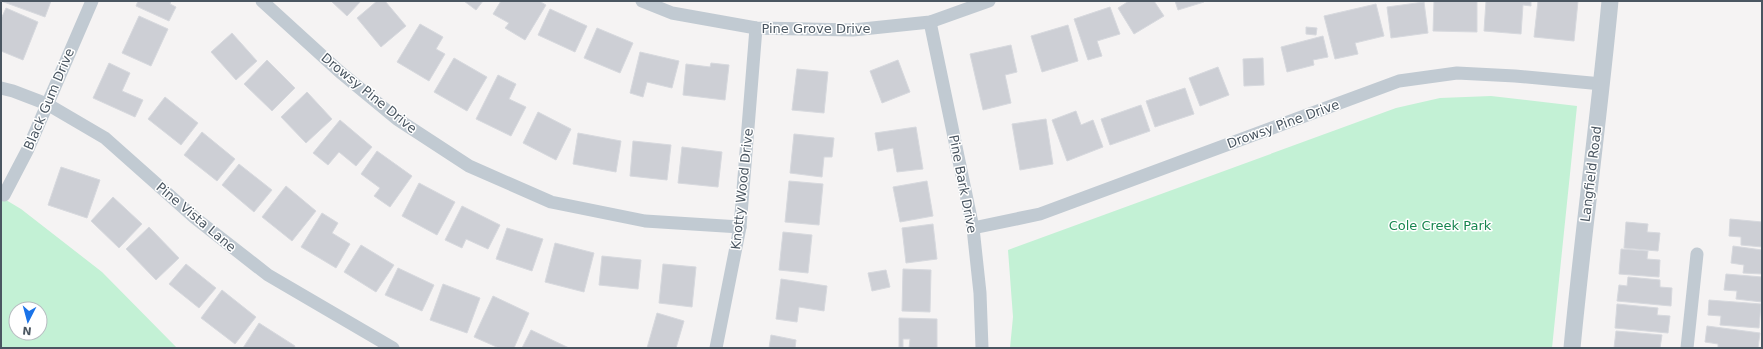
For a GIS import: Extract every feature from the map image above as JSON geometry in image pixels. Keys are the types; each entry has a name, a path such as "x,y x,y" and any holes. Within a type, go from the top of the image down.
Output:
{"street":[{"name":"Black Gum Drive","path":"4,195 28,149 92,1"},
{"name":"Drowsy Pine Drive","path":"262,1 340,72 397,118 469,166 551,202 645,221 740,227"},
{"name":"Pine Grove Drive","path":"642,1 672,13 756,28 853,30 930,22 989,1"},
{"name":"Langfield Road","path":"1572,348 1582,241 1602,84 1610,1"},
{"name":"Pine Bark Drive","path":"930,22 973,228 980,293 982,348"},
{"name":"Knotty Wood Drive","path":"716,348 740,227 756,28"},
{"name":"Drowsy Pine Drive","path":"973,228 1040,214 1399,81 1457,73 1515,76 1602,84"},
{"name":"Pine Vista Lane","path":"1,88 47,104 105,138 194,218 268,275 393,348"},
{"path":"1687,348 1697,254"}],"green space":[{"name":"Cole Creek Park","path":"1491,96 1577,106 1552,348 1010,348 1013,317 1008,250 1396,108 1440,98"},
{"path":"1,197 21,209 102,272 177,348 1,348"}],"building":[{"path":"1,1 51,1 45,17"},
{"path":"138,1 171,1 170,4 176,7 169,21 136,6"},
{"path":"331,1 361,1 347,16"},
{"path":"377,1 385,1 406,26 381,47 357,18"},
{"path":"464,1 483,1 476,10"},
{"path":"501,1 539,1 546,5 525,40 505,28 509,23 493,14"},
{"path":"1129,1 1154,1 1164,16 1134,34 1118,8"},
{"path":"1175,1 1204,1 1204,2 1178,10"},
{"path":"1434,1 1477,1 1477,32 1433,31"},
{"path":"1486,1 1531,1 1531,6 1523,5 1521,34 1484,31"},
{"path":"1538,1 1578,1 1574,41 1534,37"},
{"path":"1424,2 1428,33 1391,38 1387,7"},
{"path":"1376,4 1384,36 1355,43 1358,54 1335,59 1324,16"},
{"path":"1110,7 1120,34 1097,41 1102,56 1088,60 1074,19"},
{"path":"6,8 38,22 23,60 1,51 1,19"},
{"path":"550,9 587,26 575,52 538,35"},
{"path":"139,16 168,29 151,66 122,53"},
{"path":"420,24 443,37 436,49 445,54 429,81 397,62"},
{"path":"1068,25 1078,61 1042,72 1031,36"},
{"path":"1306,27 1317,28 1316,35 1306,34"},
{"path":"597,28 633,43 620,73 584,58"},
{"path":"232,33 257,61 236,80 211,52"},
{"path":"1323,36 1328,57 1313,60 1314,65 1287,72 1281,47"},
{"path":"1011,45 1017,72 1005,75 1011,103 983,110 970,54"},
{"path":"640,52 679,61 672,88 647,82 643,97 630,93"},
{"path":"454,58 487,77 467,111 434,92"},
{"path":"1263,58 1264,85 1244,86 1243,59"},
{"path":"267,60 295,88 272,111 244,84"},
{"path":"898,60 910,92 882,103 870,71"},
{"path":"109,63 130,73 122,91 143,100 135,117 93,98"},
{"path":"711,63 729,65 725,100 683,95 686,64 710,67"},
{"path":"1218,67 1229,95 1200,106 1189,78"},
{"path":"797,69 828,72 824,113 792,110"},
{"path":"498,75 516,84 509,99 526,107 511,136 476,119"},
{"path":"1185,88 1194,114 1155,127 1146,101"},
{"path":"307,92 332,119 306,143 281,117"},
{"path":"165,97 198,123 181,145 148,119"},
{"path":"1141,105 1150,131 1110,145 1101,119"},
{"path":"1076,111 1081,125 1093,120 1103,147 1067,161 1052,120"},
{"path":"538,112 571,129 556,160 523,143"},
{"path":"1046,119 1053,164 1020,170 1012,124"},
{"path":"340,120 372,147 356,166 339,152 328,165 313,153"},
{"path":"916,127 923,169 897,172 893,148 878,151 875,133"},
{"path":"202,132 235,159 217,181 184,155"},
{"path":"578,133 621,141 616,172 573,164"},
{"path":"794,134 834,138 832,157 824,157 822,177 790,173"},
{"path":"633,141 671,145 667,180 630,176"},
{"path":"682,147 722,152 718,187 678,183"},
{"path":"377,151 412,176 390,207 374,196 380,188 361,174"},
{"path":"239,164 272,190 254,212 222,185"},
{"path":"61,167 100,180 87,218 48,205"},
{"path":"789,181 823,184 819,225 785,222"},
{"path":"927,181 933,216 900,222 893,187"},
{"path":"419,183 455,202 437,235 402,216"},
{"path":"286,186 316,211 292,241 262,217"},
{"path":"113,197 142,224 119,248 91,221"},
{"path":"462,206 500,225 488,249 466,239 462,248 445,240"},
{"path":"322,213 338,223 332,233 350,244 336,268 301,247"},
{"path":"1730,219 1762,222 1762,247 1741,245 1741,237 1729,236"},
{"path":"1626,222 1648,224 1647,232 1660,233 1658,251 1624,248"},
{"path":"933,224 937,259 906,263 902,228"},
{"path":"149,227 179,258 156,280 126,249"},
{"path":"507,228 543,239 532,271 496,259"},
{"path":"783,232 812,235 808,273 779,270"},
{"path":"555,243 594,253 584,292 545,282"},
{"path":"361,245 394,265 376,292 344,272"},
{"path":"1733,246 1762,250 1762,274 1743,273 1744,265 1731,263"},
{"path":"1621,249 1648,251 1647,259 1660,260 1659,277 1619,274"},
{"path":"602,256 641,260 638,289 599,285"},
{"path":"186,264 216,288 199,308 169,284"},
{"path":"663,264 696,267 692,307 659,303"},
{"path":"398,268 434,285 422,311 385,295"},
{"path":"903,269 931,270 930,312 902,311"},
{"path":"886,270 890,287 872,291 868,273"},
{"path":"1726,274 1762,277 1762,302 1736,299 1737,291 1724,290"},
{"path":"1628,277 1660,280 1660,287 1672,288 1671,306 1617,301 1619,285 1627,286"},
{"path":"781,279 827,286 824,311 799,307 797,322 776,319"},
{"path":"443,284 480,298 467,333 430,320"},
{"path":"222,290 256,317 235,344 201,318"},
{"path":"493,296 529,313 514,348 499,348 474,337"},
{"path":"1709,300 1761,304 1759,328 1720,325 1721,316 1708,315"},
{"path":"1617,304 1658,308 1657,315 1670,316 1668,333 1615,328"},
{"path":"657,313 684,321 676,348 647,348"},
{"path":"899,318 937,319 937,348 909,348 910,339 903,339 903,347 899,347"},
{"path":"259,323 295,346 294,348 243,348"},
{"path":"1707,326 1760,333 1758,348 1718,348 1718,344 1705,342"},
{"path":"531,330 569,348 522,348"},
{"path":"1616,331 1662,335 1660,348 1614,348"},
{"path":"771,335 796,340 795,348 769,348"}]}
